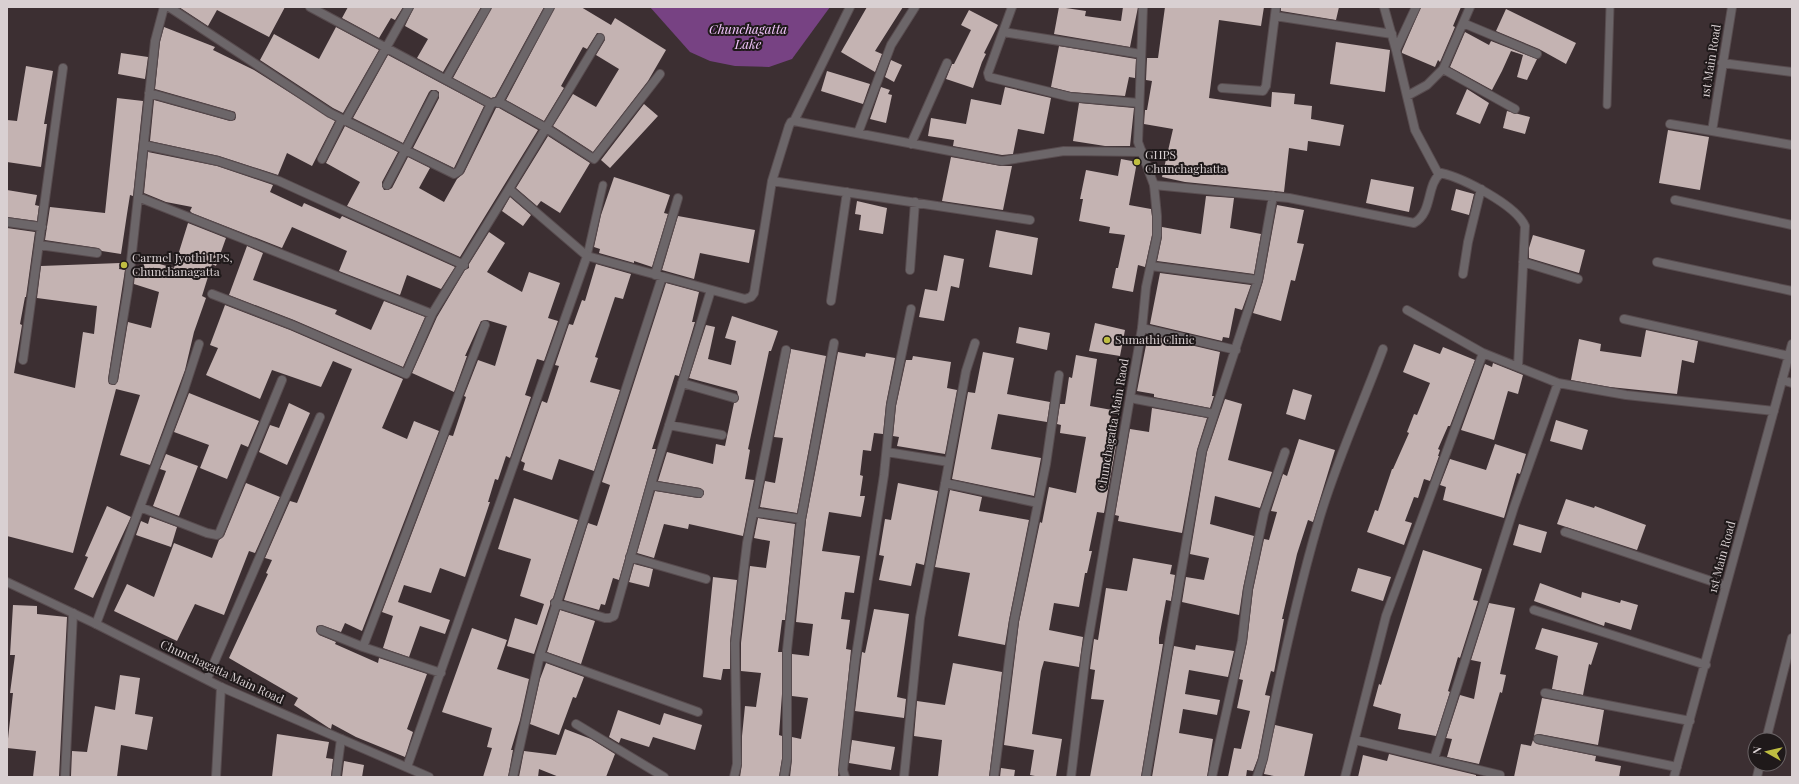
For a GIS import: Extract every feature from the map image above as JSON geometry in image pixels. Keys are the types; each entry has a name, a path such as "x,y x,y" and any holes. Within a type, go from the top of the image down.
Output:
{"street":[{"path":"113,380 128,289 155,41 164,7"},
{"path":"169,7 330,113 454,174 456,174 550,7"},
{"path":"310,7 446,79 546,128 594,159 660,74"},
{"path":"322,159 387,48 409,7"},
{"path":"446,79 487,7"},
{"path":"509,188 587,256 745,299 751,297 754,293 772,181 789,126 791,122 794,121 850,7"},
{"path":"858,133 891,45 915,7"},
{"path":"1012,7 988,73 989,76 993,79 1070,97 1139,103"},
{"name":"Chunchagatta Main Raod","path":"1071,777 1086,653 1142,328 1146,287 1157,236 1154,185 1138,142 1143,7"},
{"path":"1222,88 1263,91 1266,86 1276,7"},
{"path":"1384,7 1415,130 1439,175"},
{"path":"1396,50 1416,7"},
{"path":"1407,96 1427,85 1443,69 1470,7"},
{"name":"1st Main Road","path":"1712,131 1732,7"},
{"path":"1275,16 1392,34"},
{"path":"1463,23 1536,54"},
{"path":"1003,32 1141,54"},
{"path":"212,294 292,324 406,374 432,314 464,265 600,38"},
{"path":"911,144 947,63"},
{"path":"1722,63 1792,72"},
{"path":"23,360 63,68"},
{"path":"1443,69 1515,109"},
{"path":"149,93 231,116"},
{"path":"387,184 434,95"},
{"path":"794,121 1002,161 1064,152 1142,152"},
{"path":"1670,124 1792,145"},
{"path":"144,145 218,161 279,181 464,265"},
{"path":"1439,175 1449,175 1481,189 1522,219 1525,226 1518,367"},
{"path":"1154,185 1273,196 1414,223 1420,220 1424,214 1435,181 1439,175"},
{"path":"772,181 1030,220"},
{"path":"1463,274 1468,242 1481,189"},
{"path":"830,301 847,192"},
{"path":"1146,777 1202,451 1258,280 1273,196"},
{"path":"138,197 432,314"},
{"path":"513,777 540,655 658,276 678,198"},
{"path":"1675,200 1792,225"},
{"path":"910,270 915,202"},
{"path":"7,222 42,227"},
{"path":"39,245 97,253"},
{"path":"407,768 587,256"},
{"path":"1523,262 1578,279"},
{"path":"1657,262 1792,291"},
{"path":"1151,266 1258,280"},
{"path":"555,603 609,618 614,616 651,485 711,290"},
{"path":"845,777 843,770 855,662 887,452 891,405 911,309"},
{"path":"1407,310 1483,354 1558,383 1626,394 1774,411"},
{"path":"1624,319 1789,356"},
{"path":"363,647 486,325"},
{"path":"1142,328 1236,350"},
{"path":"784,777 787,759 787,650 801,519 834,343"},
{"path":"904,777 920,618 966,371 975,343"},
{"path":"96,624 184,390 199,344"},
{"name":"1st Main Road","path":"1674,777 1792,344"},
{"path":"1257,777 1263,759 1296,605 1320,518 1339,463 1383,349"},
{"path":"734,777 737,764 735,643 747,544 786,350"},
{"path":"1345,777 1386,616 1483,354"},
{"path":"994,777 1014,621 1038,503 1059,375"},
{"path":"140,507 207,533 217,535 220,534 282,380"},
{"path":"1782,380 1792,383"},
{"path":"682,383 734,398"},
{"path":"1434,760 1514,507 1558,383"},
{"path":"1130,398 1214,414"},
{"path":"207,679 320,417"},
{"path":"669,425 722,435"},
{"path":"887,452 949,462"},
{"path":"1212,777 1242,641 1248,589 1264,513 1285,452"},
{"path":"945,483 1038,503"},
{"path":"651,485 699,493"},
{"path":"754,512 801,519"},
{"path":"1565,532 1726,586"},
{"path":"630,557 706,580"},
{"name":"Chunchagatta Main Road","path":"7,582 96,624 221,687 424,776"},
{"path":"1534,610 1706,664"},
{"path":"65,777 73,613"},
{"path":"321,630 363,647 441,673"},
{"path":"1768,732 1792,638"},
{"path":"540,655 698,712"},
{"path":"216,777 221,687"},
{"path":"1545,693 1690,721"},
{"path":"576,724 664,777"},
{"path":"336,777 341,739"},
{"path":"1354,740 1500,775"},
{"path":"1538,740 1677,767"}],"lane":[{"path":"1607,105 1610,7"},
{"path":"587,256 603,185"}],"water":[{"name":"Chunchagatta Lake","path":"650,7 830,7 792,59 769,67 735,66 710,61 690,52"}],"building":[{"path":"179,7 285,7 269,37 217,10 208,26"},
{"path":"348,7 403,7 395,20 391,18 379,38 342,18"},
{"path":"414,7 481,7 443,72 417,58 428,39 405,26"},
{"path":"492,7 544,7 495,97 491,98 453,78"},
{"path":"555,7 581,7 611,25 615,18 666,50 648,81 593,152 553,126 573,94 596,107 619,69 596,55 605,40 603,34 597,33 587,49 583,47 561,86 564,88 544,121 506,100"},
{"path":"867,7 903,7 875,51 882,54 875,72 841,52"},
{"path":"1059,7 1086,11 1085,16 1121,21 1123,7 1138,7 1130,47 1054,34"},
{"path":"1165,7 1264,7 1261,26 1219,20 1209,98 1271,107 1272,92 1295,94 1294,104 1312,106 1311,119 1344,125 1340,146 1308,141 1307,151 1289,148 1284,192 1185,182 1162,177 1173,129 1144,124 1145,110 1147,110 1152,81 1146,80 1147,58 1158,58"},
{"path":"1281,7 1339,7 1336,20 1281,11"},
{"path":"1421,7 1461,7 1453,26 1455,27 1440,62 1438,60 1435,67 1402,53"},
{"path":"1506,9 1576,43 1566,64 1539,49 1496,31"},
{"path":"969,10 998,25 984,53 986,54 973,88 946,79 952,64 954,64 971,30 961,25"},
{"path":"164,27 215,47 213,50 254,70 335,121 312,166 287,153 278,175 219,156 150,141 154,100 230,121 235,120 236,117 235,112 155,89 160,42"},
{"path":"336,27 379,50 343,113 260,60 274,34 319,59"},
{"path":"1465,32 1489,45 1491,41 1537,59 1527,80 1517,77 1523,55 1511,51 1492,90 1450,67"},
{"path":"1336,42 1390,50 1385,92 1330,84"},
{"path":"1059,46 1136,59 1135,78 1129,77 1125,96 1071,92 1051,87"},
{"path":"121,53 148,57 145,79 118,74"},
{"path":"388,55 484,106 454,168 413,148 439,98 439,92 436,90 431,90 429,92 403,143 353,118"},
{"path":"891,60 902,65 894,82 885,77"},
{"path":"26,66 53,71 44,124 47,124 41,167 7,162 7,120 17,121"},
{"path":"827,71 870,84 863,104 821,91"},
{"path":"881,87 890,90 888,94 892,95 886,123 870,119"},
{"path":"1005,87 1051,98 1044,134 1018,129 1013,154 1002,155 953,146 954,140 928,136 931,118 966,124 971,99 1001,105"},
{"path":"1467,89 1489,103 1480,124 1456,114"},
{"path":"117,98 143,101 133,196 130,195 121,254 102,251 98,248 45,240 50,207 105,213"},
{"path":"1079,103 1134,108 1130,146 1105,146 1073,141"},
{"path":"644,104 658,116 610,168 601,160"},
{"path":"496,108 499,108 538,130 460,257 347,206 360,182 326,163 345,126 398,152 382,182 384,190 392,188 408,157 430,168 419,188 444,202 457,179 464,173"},
{"path":"1507,111 1530,117 1525,134 1503,128"},
{"path":"1668,130 1709,137 1700,190 1659,183"},
{"path":"548,136 590,163 560,213 541,201 537,206 516,188"},
{"path":"148,152 217,166 273,185 270,192 302,207 304,203 340,219 342,216 455,267 441,289 407,275 400,295 339,271 347,251 292,227 282,248 192,213 190,211 192,207 166,202 144,193"},
{"path":"951,157 1001,166 1012,166 1003,210 942,201"},
{"path":"1121,159 1137,162 1129,205 1151,209 1152,216 1152,235 1145,267 1138,265 1133,292 1112,288 1125,235 1109,233 1110,227 1079,221 1083,199 1080,199 1086,170 1118,176"},
{"path":"614,177 670,195 664,213 668,214 652,267 634,261 634,263 599,253 600,249 594,247 601,215"},
{"path":"1371,179 1414,187 1409,212 1366,203"},
{"path":"1456,189 1474,194 1469,215 1451,210"},
{"path":"7,190 37,195 35,205 39,206 37,221 7,217"},
{"path":"1206,196 1234,198 1230,228 1261,234 1254,274 1157,261 1162,237 1162,227 1201,234"},
{"path":"510,197 531,215 523,226 502,211"},
{"path":"857,201 887,208 883,234 859,230 861,215 855,214"},
{"path":"1277,205 1304,210 1297,243 1304,244 1295,281 1291,280 1281,321 1253,313 1263,281"},
{"path":"678,216 755,230 749,263 700,253 694,279 662,270"},
{"path":"188,223 226,238 216,266 212,264 202,296 206,298 194,332 185,370 150,465 120,455 140,395 116,389 73,553 7,536 7,228 35,232 26,297 20,324 22,325 14,373 75,388 83,332 94,334 97,306 37,298 41,266 120,263 119,269 125,270 108,379 109,384 115,385 118,381 128,322 151,328 159,292 134,284 135,272 141,273 145,260 174,268"},
{"path":"996,230 1038,238 1032,275 989,267"},
{"path":"489,232 505,243 487,272 522,292 529,272 560,283 548,318 558,321 544,361 537,359 525,395 531,397 510,458 506,456 498,480 495,479 488,502 490,502 465,577 440,568 431,593 404,585 398,602 450,620 445,634 420,626 409,657 383,648 393,616 382,612 449,435 453,436 466,397 464,396 478,360 495,366 507,326 487,320 481,321 465,356 467,356 454,392 412,373 437,317 465,270 469,268 469,264"},
{"path":"1533,235 1585,250 1579,273 1529,258 1529,248"},
{"path":"247,246 263,253 253,280 337,310 335,314 371,330 384,301 425,317 403,367 294,320 229,295"},
{"path":"944,255 964,259 959,288 951,286 944,321 919,317 925,289 937,291"},
{"path":"596,264 631,274 623,299 615,297 595,357 598,358 590,382 620,390 594,471 559,459 552,480 523,470 525,463 521,461 542,401 547,403 559,366 555,365 569,324 573,325 582,300 585,301"},
{"path":"1160,273 1251,285 1242,310 1235,308 1229,338 1223,337 1222,341 1150,324"},
{"path":"666,283 699,292 692,322 695,322 679,376 675,375 652,449 656,449 619,580 613,578 605,605 601,604 599,610 564,600 588,523 597,526 610,485 602,482"},
{"path":"225,305 290,330 403,379 382,428 407,439 414,421 439,431 362,631 345,623 341,632 321,625 317,626 316,630 319,635 336,642 335,644 378,663 379,658 427,674 407,729 413,732 405,757 356,737 332,724 331,729 329,728 294,705 298,698 229,658 268,574 266,573 272,560 265,558 290,501 297,503 352,369 333,361 321,387 272,370 260,399 206,375 218,348 210,345"},
{"path":"732,316 778,331 771,351 769,351 748,449 750,450 745,479 754,480 743,536 689,524 688,529 664,524 654,558 637,553 655,491 698,498 701,498 704,494 704,491 700,488 658,481 667,452 713,464 716,444 725,446 734,403 739,399 737,391 689,378 706,325 715,327 708,359 731,365 736,341 725,338"},
{"name":"Sumathi Clinic","path":"1095,323 1125,330 1120,356 1089,351"},
{"path":"1019,327 1050,333 1047,350 1016,343"},
{"path":"1646,330 1698,341 1694,363 1682,360 1677,394 1610,387 1571,380 1579,339 1601,344 1600,351 1641,357"},
{"path":"1148,335 1220,352 1212,396 1214,396 1210,408 1154,397 1154,394 1137,391"},
{"path":"1414,344 1440,354 1443,347 1475,360 1450,426 1448,426 1438,449 1440,450 1439,456 1430,481 1424,479 1418,498 1414,497 1405,521 1412,523 1404,545 1367,532 1375,510 1378,511 1392,469 1409,433 1407,432 1414,414 1417,415 1430,383 1403,372"},
{"path":"791,349 826,356 797,513 760,507 765,481 775,483 783,438 774,437"},
{"path":"838,352 865,357 866,353 895,358 886,404 883,434 874,433 871,451 863,450 860,475 863,476 860,496 865,496 861,517 829,512 822,551 860,556 854,593 845,592 841,619 850,620 846,649 851,650 838,777 790,777 792,737 801,739 808,698 792,696 792,654 809,656 813,624 796,622 806,520"},
{"path":"983,352 1014,358 1007,394 1050,402 1047,422 998,414 991,449 1041,458 1034,496 952,479 968,392 975,393"},
{"path":"1076,355 1097,359 1090,406 1112,410 1107,438 1117,440 1104,513 1097,512 1089,551 1092,551 1087,573 1085,573 1079,607 1054,603 1049,630 1083,637 1079,667 1044,661 1041,671 1032,734 1062,739 1056,777 1040,777 1030,775 1034,750 1004,745 1019,622 1049,487 1076,493 1086,437 1060,433 1061,425 1057,424 1060,404 1065,404 1069,377 1072,378"},
{"path":"913,356 951,362 947,388 957,390 945,454 897,446 899,437 893,436 896,406 906,360 912,360"},
{"path":"1493,363 1523,375 1518,394 1508,391 1494,440 1461,430 1485,364 1492,367"},
{"path":"1293,389 1312,395 1305,420 1286,414"},
{"path":"189,393 259,421 248,447 241,444 227,479 200,468 209,445 174,432"},
{"path":"1225,399 1242,404 1228,460 1272,472 1260,508 1215,496 1210,524 1254,536 1239,615 1182,602 1186,577 1204,580 1209,558 1190,554 1207,452"},
{"path":"289,403 310,413 287,465 259,452 270,425 279,428"},
{"path":"1152,408 1207,418 1197,450 1182,533 1118,521 1119,516 1115,515 1130,429 1149,432"},
{"path":"1556,420 1588,430 1582,450 1550,441"},
{"path":"1299,439 1335,450 1313,522 1308,520 1297,554 1282,619 1284,619 1274,672 1271,671 1265,695 1270,696 1258,758 1253,771 1247,770 1246,777 1228,777 1234,748 1241,749 1250,711 1237,708 1243,680 1239,679 1247,642 1253,590 1264,539 1269,540 1277,512 1271,511 1283,474 1287,476"},
{"path":"1495,444 1526,454 1520,474 1517,473 1504,518 1443,500 1446,487 1440,485 1450,459 1486,470"},
{"path":"166,454 198,466 179,516 153,506 166,471 160,469"},
{"path":"246,483 280,497 255,553 249,551 224,615 195,604 177,641 114,611 127,584 154,597 174,543 212,558 219,540 224,536"},
{"path":"898,483 938,491 924,565 916,563 911,586 879,580 884,556 879,555 885,519 891,520"},
{"path":"950,490 982,497 979,511 1029,520 1005,645 958,636 970,573 935,567"},
{"path":"514,498 578,520 553,598 550,601 534,654 507,646 515,618 537,625 544,604 520,596 531,559 498,549"},
{"path":"1566,499 1594,508 1595,506 1646,525 1637,550 1557,524"},
{"path":"107,506 131,517 93,598 74,589 88,557 85,556"},
{"path":"150,517 177,527 171,547 136,535 141,521 148,524"},
{"path":"758,518 795,524 785,620 782,620 778,652 782,652 782,694 779,735 782,736 782,759 779,777 740,777 745,706 756,707 761,673 741,671 741,643 750,566 766,568 770,541 754,538"},
{"path":"1519,524 1547,532 1541,553 1513,545"},
{"path":"1423,550 1482,569 1473,600 1478,601 1460,658 1458,657 1448,691 1450,692 1436,736 1398,729 1401,714 1373,706 1379,684 1381,685"},
{"path":"1133,558 1172,565 1170,574 1175,575 1171,601 1166,600 1159,638 1159,644 1163,644 1141,777 1090,777 1104,700 1091,699 1095,670 1090,669 1094,639 1098,640 1106,588 1127,591"},
{"path":"634,564 653,569 649,587 629,582"},
{"path":"1358,568 1391,577 1383,601 1351,591"},
{"path":"713,577 737,580 730,642 730,669 723,669 721,680 703,677"},
{"path":"1540,583 1581,598 1582,592 1620,603 1621,600 1638,605 1631,630 1605,622 1604,626 1534,601"},
{"path":"1489,603 1515,608 1500,674 1506,675 1502,693 1500,692 1479,764 1447,757 1452,739 1446,738 1460,695 1474,699 1481,662 1471,660"},
{"path":"13,605 37,606 37,614 67,617 59,777 33,777 36,751 7,748 13,693 10,693 15,655 10,655"},
{"path":"874,609 909,614 897,697 906,699 904,718 855,711 862,652 865,653"},
{"path":"560,610 595,621 581,664 547,652"},
{"path":"472,628 507,640 497,669 529,679 520,720 511,750 513,750 508,777 483,777 492,748 487,747 492,728 442,712"},
{"path":"1542,628 1598,643 1591,665 1589,664 1583,695 1552,689 1558,656 1535,649"},
{"path":"1196,645 1234,651 1228,677 1189,670 1185,694 1220,700 1217,715 1183,709 1179,733 1213,739 1207,777 1152,777 1174,646 1195,650"},
{"path":"546,663 584,677 576,698 573,697 559,735 530,724 540,679"},
{"path":"953,663 1002,672 989,777 938,777 942,740 914,736 917,701 945,705"},
{"path":"120,675 140,678 135,714 153,717 147,750 121,745 117,777 71,776 72,751 87,752 95,706 115,710"},
{"path":"1542,698 1604,710 1598,745 1539,734 1534,736"},
{"path":"618,710 660,725 664,713 702,725 695,750 653,737 649,747 621,738 619,743 609,737"},
{"path":"1275,725 1313,734 1304,777 1279,777 1264,774"},
{"path":"565,729 591,739 615,754 606,777 559,777 539,769 538,777 519,777 524,751 556,755"},
{"path":"277,734 329,742 326,758 333,759 331,777 272,777"},
{"path":"852,740 895,747 891,770 849,763"},
{"path":"1533,740 1537,744 1596,756 1595,761 1621,766 1619,777 1514,777 1521,744 1531,746"},
{"path":"1389,754 1476,775 1476,777 1358,777 1363,755 1387,761"},
{"path":"344,761 364,765 362,777 342,777"},
{"path":"1001,768 1015,770 1014,777 1000,777"}],"place":[{"name":"GHPS Chunchaghatta","path":"1137,162"},
{"name":"Carmel Jyothi LPS, Chunchanagatta","path":"124,265"},
{"name":"Sumathi Clinic","path":"1107,340"}]}
